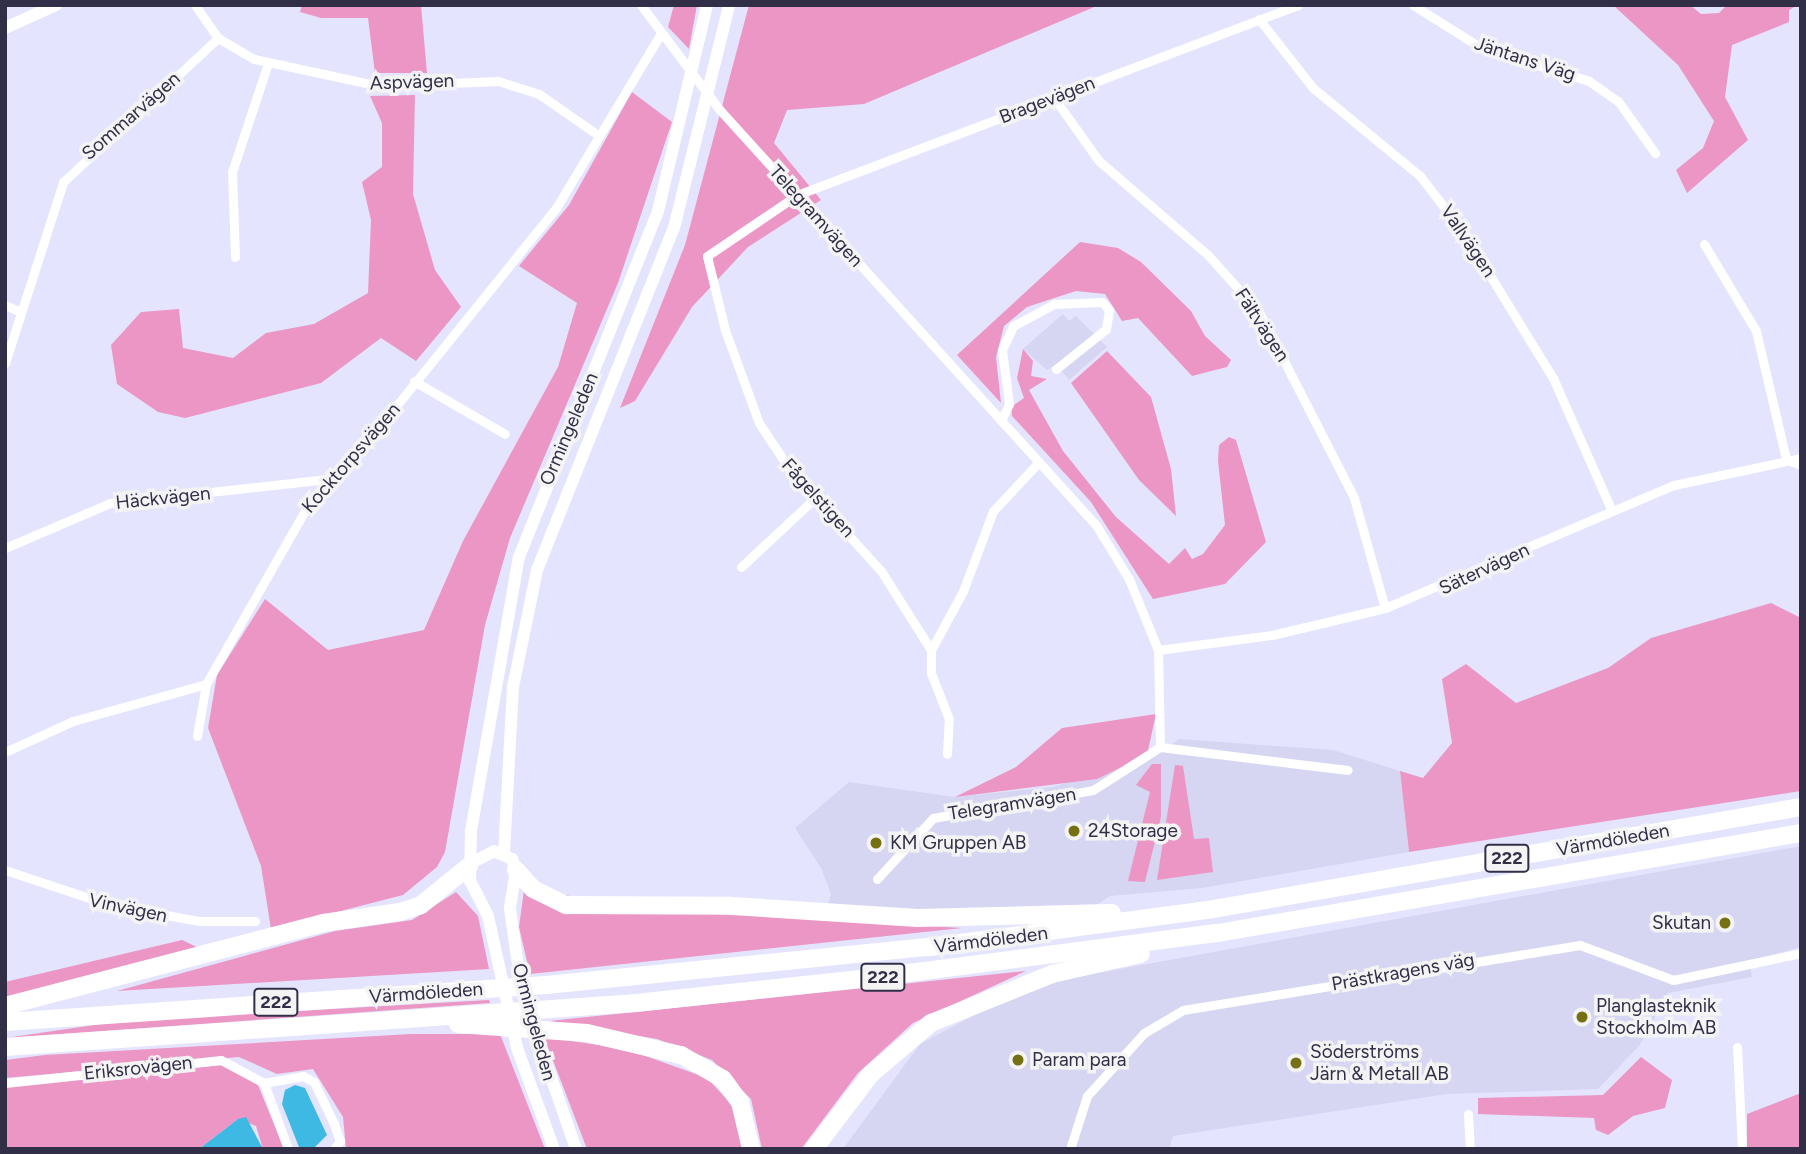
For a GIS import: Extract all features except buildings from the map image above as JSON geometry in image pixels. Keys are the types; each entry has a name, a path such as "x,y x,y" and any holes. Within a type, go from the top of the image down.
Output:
{"highway":[{"name":"Värmdöleden","path":"5,1022 763,965 1213,909 1801,807"},
{"name":"Värmdöleden","path":"5,1047 636,1003 1218,933 1801,833"},
{"path":"5,1006 323,923 400,912 421,905 469,865"},
{"path":"516,870 533,889 566,905 732,906 918,918 1213,909"},
{"path":"814,1149 871,1074 931,1023 1052,974 1218,933"},
{"path":"353,1021 546,1028 655,1046 723,1079 749,1123 751,1149"}],"main road":[{"path":"5,28 56,5"},
{"name":"Ormingeleden","path":"554,1149 531,1091 493,939 469,865 495,669 519,557 648,237 685,115 707,5"},
{"path":"723,46 729,5"},
{"path":"723,46 735,5"},
{"name":"Ormingeleden","path":"504,853 513,687 537,570 674,228 723,46"},
{"path":"469,865 484,852 504,853 516,870"},
{"name":"Ormingeleden","path":"516,870 513,939 522,993 551,1088 576,1149"}],"street":[{"name":"Aspvägen","path":"195,5 218,38 268,63 380,86 498,80 540,94 598,135"},
{"name":"Telegramvägen","path":"641,5 660,35 797,195 1039,462 1112,550 1158,650 1160,747 1093,790 933,818 877,879"},
{"name":"Bragevägen","path":"797,195 1298,5"},
{"name":"Jäntans Väg","path":"1413,5 1480,47 1589,81 1633,117 1654,153"},
{"name":"Vallvägen","path":"1259,19 1313,88 1419,176 1454,219 1553,379 1612,511"},
{"name":"Kocktorpsvägen","path":"197,736 206,684 300,516 328,479 414,381 556,208 660,35"},
{"name":"Sommarvägen","path":"5,363 62,182 218,38"},
{"path":"235,257 232,172 268,63"},
{"name":"Fältvägen","path":"1054,97 1106,168 1208,255 1259,312 1354,498 1385,608"},
{"name":"Fågelstigen","path":"797,195 714,248 706,262 753,409 815,498 881,571 930,650 930,673 949,719 947,754"},
{"path":"1704,244 1756,331 1786,459 1801,465"},
{"path":"1001,420 1009,404 1002,350 1013,327 1054,304 1102,302 1109,310 1106,329 1056,369"},
{"path":"5,305 20,312"},
{"path":"414,381 505,434"},
{"name":"Sätervägen","path":"1158,650 1272,635 1385,608 1696,477 1801,458"},
{"path":"930,650 963,591 993,511 1039,462"},
{"name":"Häckvägen","path":"5,548 110,503 328,479"},
{"path":"741,567 815,498"},
{"path":"5,752 73,721 206,684"},
{"path":"1160,747 1348,770"},
{"name":"Vinvägen","path":"5,870 110,905 199,921 255,921"},
{"name":"Prästkragens väg","path":"1070,1149 1087,1096 1144,1033 1183,1010 1580,945 1673,980 1801,953"},
{"path":"1737,1047 1742,1149"},
{"name":"Eriksrovägen","path":"5,1083 221,1060 264,1083"},
{"path":"288,1149 264,1083 295,1075 314,1082 338,1133 334,1149"},
{"path":"1468,1114 1470,1149"}],"shaded area":[{"path":"302,5 421,5 427,73 375,73 368,18 321,18 300,12"},
{"path":"674,5 697,5 689,49 668,27"},
{"path":"749,5 1099,5 864,104 787,110 774,143 821,200 748,247 692,307 635,401 620,408 685,245"},
{"path":"1613,5 1690,5 1701,14 1719,13 1727,5 1798,5 1789,10 1789,22 1732,45 1725,97 1748,140 1687,193 1676,170 1703,148 1714,121 1678,65"},
{"path":"632,92 672,122 618,283 510,538 485,625 445,852 437,867 403,895 271,929 261,866 208,728 217,675 265,599 328,650 424,630 463,541 558,367 577,303 519,266 569,205"},
{"path":"415,95 413,194 435,270 461,307 416,361 381,338 321,383 185,418 158,412 117,384 111,345 141,312 179,309 183,348 233,358 266,333 314,324 368,293 371,220 362,182 382,167 382,123 370,96"},
{"path":"1080,242 1118,248 1141,262 1191,311 1205,336 1231,360 1227,367 1192,376 1138,318 1122,321 1105,294 1076,291 1027,307 1004,326 996,357 1001,403 957,355"},
{"path":"1063,314 1069,321 1076,316 1107,347 1069,380 1056,364 1047,370 1023,349"},
{"path":"1023,349 1033,361 1031,376 1047,379 1029,390 1063,451 1116,517 1169,564 1185,548 1192,559 1203,554 1225,525 1218,461 1219,445 1229,437 1236,440 1266,542 1225,584 1153,599 1091,502 1012,416 1011,407 1024,398 1017,378"},
{"path":"1107,351 1151,397 1171,469 1176,516 1139,480 1071,383"},
{"path":"1771,603 1801,618 1801,791 1409,852 1400,771 1423,778 1452,743 1442,679 1466,664 1516,703 1608,668 1651,638"},
{"path":"1156,714 1147,755 1097,779 955,797 1016,767 1062,728"},
{"path":"1179,739 1333,750 1400,771 1409,852 1202,888 1110,896 1098,904 922,910 828,905 831,894 821,868 795,828 849,782 955,797 1053,787 1159,753"},
{"path":"1152,764 1161,764 1161,817 1145,882 1128,881 1150,792 1136,785"},
{"path":"1175,765 1183,766 1194,839 1209,838 1213,872 1157,880"},
{"path":"1801,846 1801,947 1749,961 1752,977 1668,993 1640,1045 1598,1089 1447,1094 1173,1136 1169,1149 843,1149 920,1044 1016,993 1069,978"},
{"path":"524,890 695,912 962,928 530,974 519,927"},
{"path":"456,892 478,916 489,969 117,991 335,931 412,920"},
{"path":"182,940 201,949 5,997 5,982"},
{"path":"1026,971 913,1023 858,1073 801,1149 762,1149 751,1099 712,1060 657,1039 549,1021"},
{"path":"489,1000 490,1003 5,1038 122,1021"},
{"path":"411,1034 500,1034 545,1149 346,1149 343,1117 313,1069 277,1074 239,1057 5,1078 5,1060 45,1055"},
{"path":"544,1037 626,1049 707,1078 734,1107 745,1149 587,1149"},
{"path":"1641,1057 1672,1080 1665,1108 1633,1116 1608,1135 1596,1130 1594,1118 1478,1114 1478,1098 1603,1095"},
{"path":"223,1065 258,1085 284,1149 263,1149 256,1126 238,1119 199,1149 5,1149 5,1087"},
{"path":"1801,1093 1801,1149 1747,1149 1747,1114"}],"water":[{"path":"295,1085 305,1088 327,1135 313,1149 299,1147 282,1104 285,1090"},
{"path":"246,1117 263,1149 199,1149 238,1119"}],"place":[{"name":"24Storage","path":"1074,831"},
{"name":"KM Gruppen AB","path":"876,843"},
{"name":"Skutan","path":"1725,923"},
{"name":"Planglasteknik Stockholm AB","path":"1582,1017"},
{"name":"Param para","path":"1018,1060"},
{"name":"Söderströms Järn & Metall AB","path":"1296,1063"}]}
